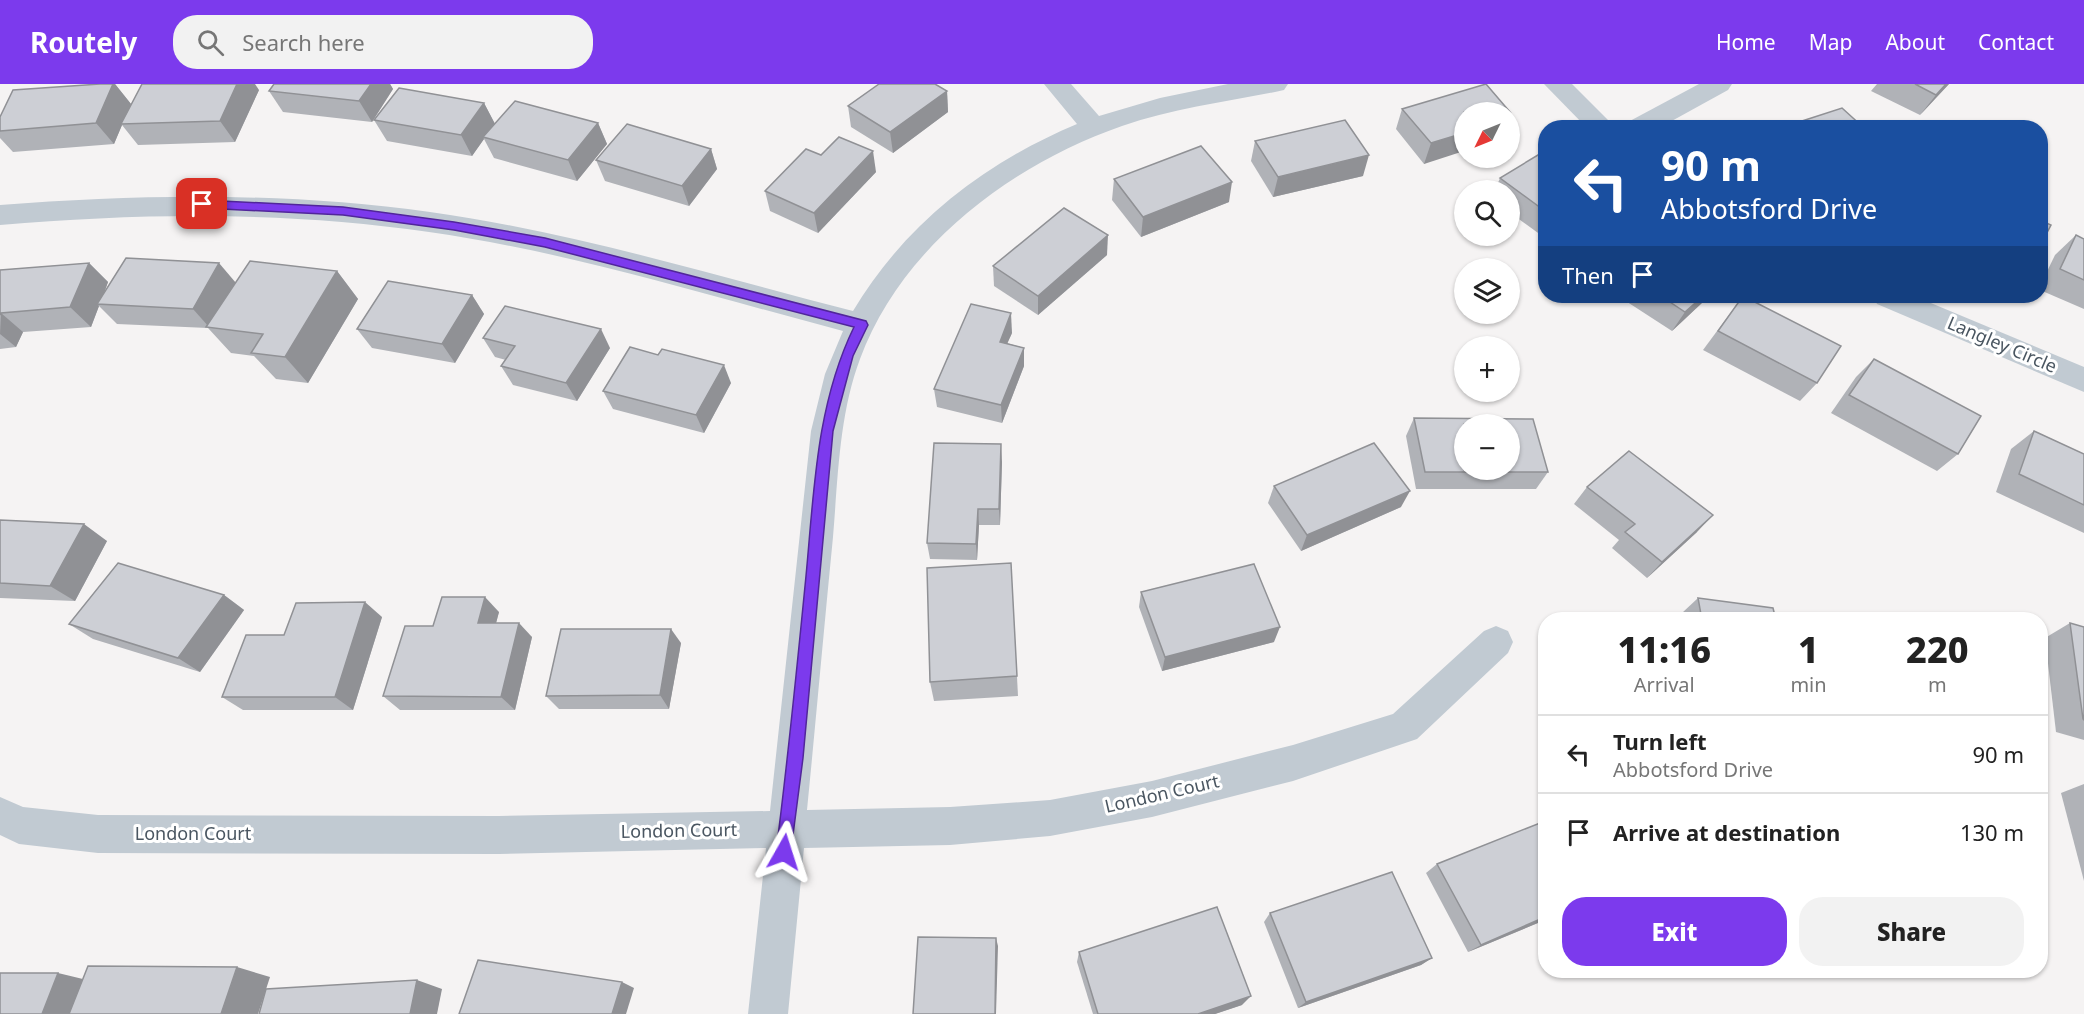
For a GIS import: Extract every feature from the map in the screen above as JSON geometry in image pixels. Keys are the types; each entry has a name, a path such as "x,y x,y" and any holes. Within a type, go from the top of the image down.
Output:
{"street":[{"path":"1057,84 1094,127"},
{"path":"768,1014 827,431 846,356 862,325 897,270 935,227 956,208 1019,164 1058,142 1094,127 1161,108 1275,84"},
{"path":"1557,84 1595,120"},
{"path":"1652,120 1719,84"},
{"path":"0,215 84,207 202,204 343,211 431,222 545,243 862,325"},
{"name":"Langley Circle","path":"1903,303 2084,380"},
{"name":"London Court","path":"0,815 19,825 99,834 499,835 950,826 1050,818 1152,798 1293,763 1404,727 1496,642"}],"building":[{"path":"113,84 96,123 0,131 0,117 13,90"},
{"path":"142,84 237,84 220,121 121,124"},
{"path":"274,84 371,84 359,101 269,91"},
{"path":"879,84 935,84 947,91 890,132 848,106"},
{"path":"1486,84 1501,102 1454,102 1454,136 1431,143 1402,109"},
{"path":"1915,84 1946,84 1936,95"},
{"path":"399,88 484,103 461,135 374,120"},
{"path":"515,101 598,123 568,160 483,137"},
{"path":"1842,108 1855,120 1805,120"},
{"path":"1345,120 1369,155 1278,177 1255,141"},
{"path":"627,124 711,149 682,186 596,160"},
{"path":"839,137 873,151 814,213 765,191 806,149 821,155"},
{"path":"1201,146 1232,182 1143,217 1114,179"},
{"path":"1538,155 1538,206 1520,193 1520,180 1500,178 1520,168"},
{"path":"1064,208 1108,235 1038,296 993,266"},
{"path":"2076,235 2084,239 2084,280 2060,269"},
{"path":"126,258 219,263 193,309 97,304"},
{"path":"250,261 337,271 285,357 251,353 263,334 206,327"},
{"path":"89,263 70,307 1,313 0,315 0,270"},
{"path":"388,281 472,295 442,344 357,329"},
{"path":"1672,303 1695,303 1685,312"},
{"path":"1738,303 1757,303 1841,346 1817,383 1718,331"},
{"path":"971,304 1011,313 1000,342 1024,348 1001,405 934,389"},
{"path":"505,306 601,329 566,383 501,366 515,346 483,338"},
{"path":"630,347 658,355 662,349 724,365 696,415 603,391"},
{"path":"1874,359 1981,416 1958,454 1849,395"},
{"path":"1414,418 1454,418 1454,472 1425,472"},
{"path":"1520,419 1533,419 1548,472 1520,472"},
{"path":"2034,431 2084,454 2084,505 2019,474"},
{"path":"934,443 1001,444 999,509 978,509 976,544 927,543"},
{"path":"1374,443 1410,491 1307,535 1274,486"},
{"path":"1629,451 1713,515 1662,562 1625,532 1635,524 1587,487"},
{"path":"0,520 84,524 50,586 0,583"},
{"path":"118,563 224,595 178,658 69,624"},
{"path":"1011,563 1017,676 930,682 927,568"},
{"path":"1254,564 1280,627 1165,657 1141,592"},
{"path":"442,597 485,597 478,623 519,623 501,697 383,696 405,626 433,626"},
{"path":"1698,598 1773,608 1774,612 1701,612"},
{"path":"365,602 335,697 222,697 246,635 284,635 296,603"},
{"path":"2070,623 2084,627 2084,720 2083,719"},
{"path":"561,629 671,629 660,695 546,696"},
{"path":"1538,824 1538,920 1481,945 1437,864"},
{"path":"1392,872 1432,958 1306,1002 1270,913"},
{"path":"1217,907 1251,996 1198,1014 1098,1014 1079,952"},
{"path":"918,937 996,938 995,1014 913,1014"},
{"path":"478,960 622,982 612,1014 459,1014"},
{"path":"88,966 237,967 221,1014 69,1014"},
{"path":"0,973 58,973 42,1014 0,1014"},
{"path":"417,980 410,1014 259,1014 266,989"}],"route":[{"path":"202,204 343,211 454,226 545,243 862,325 846,356 827,431 796,758 784,852"}]}
